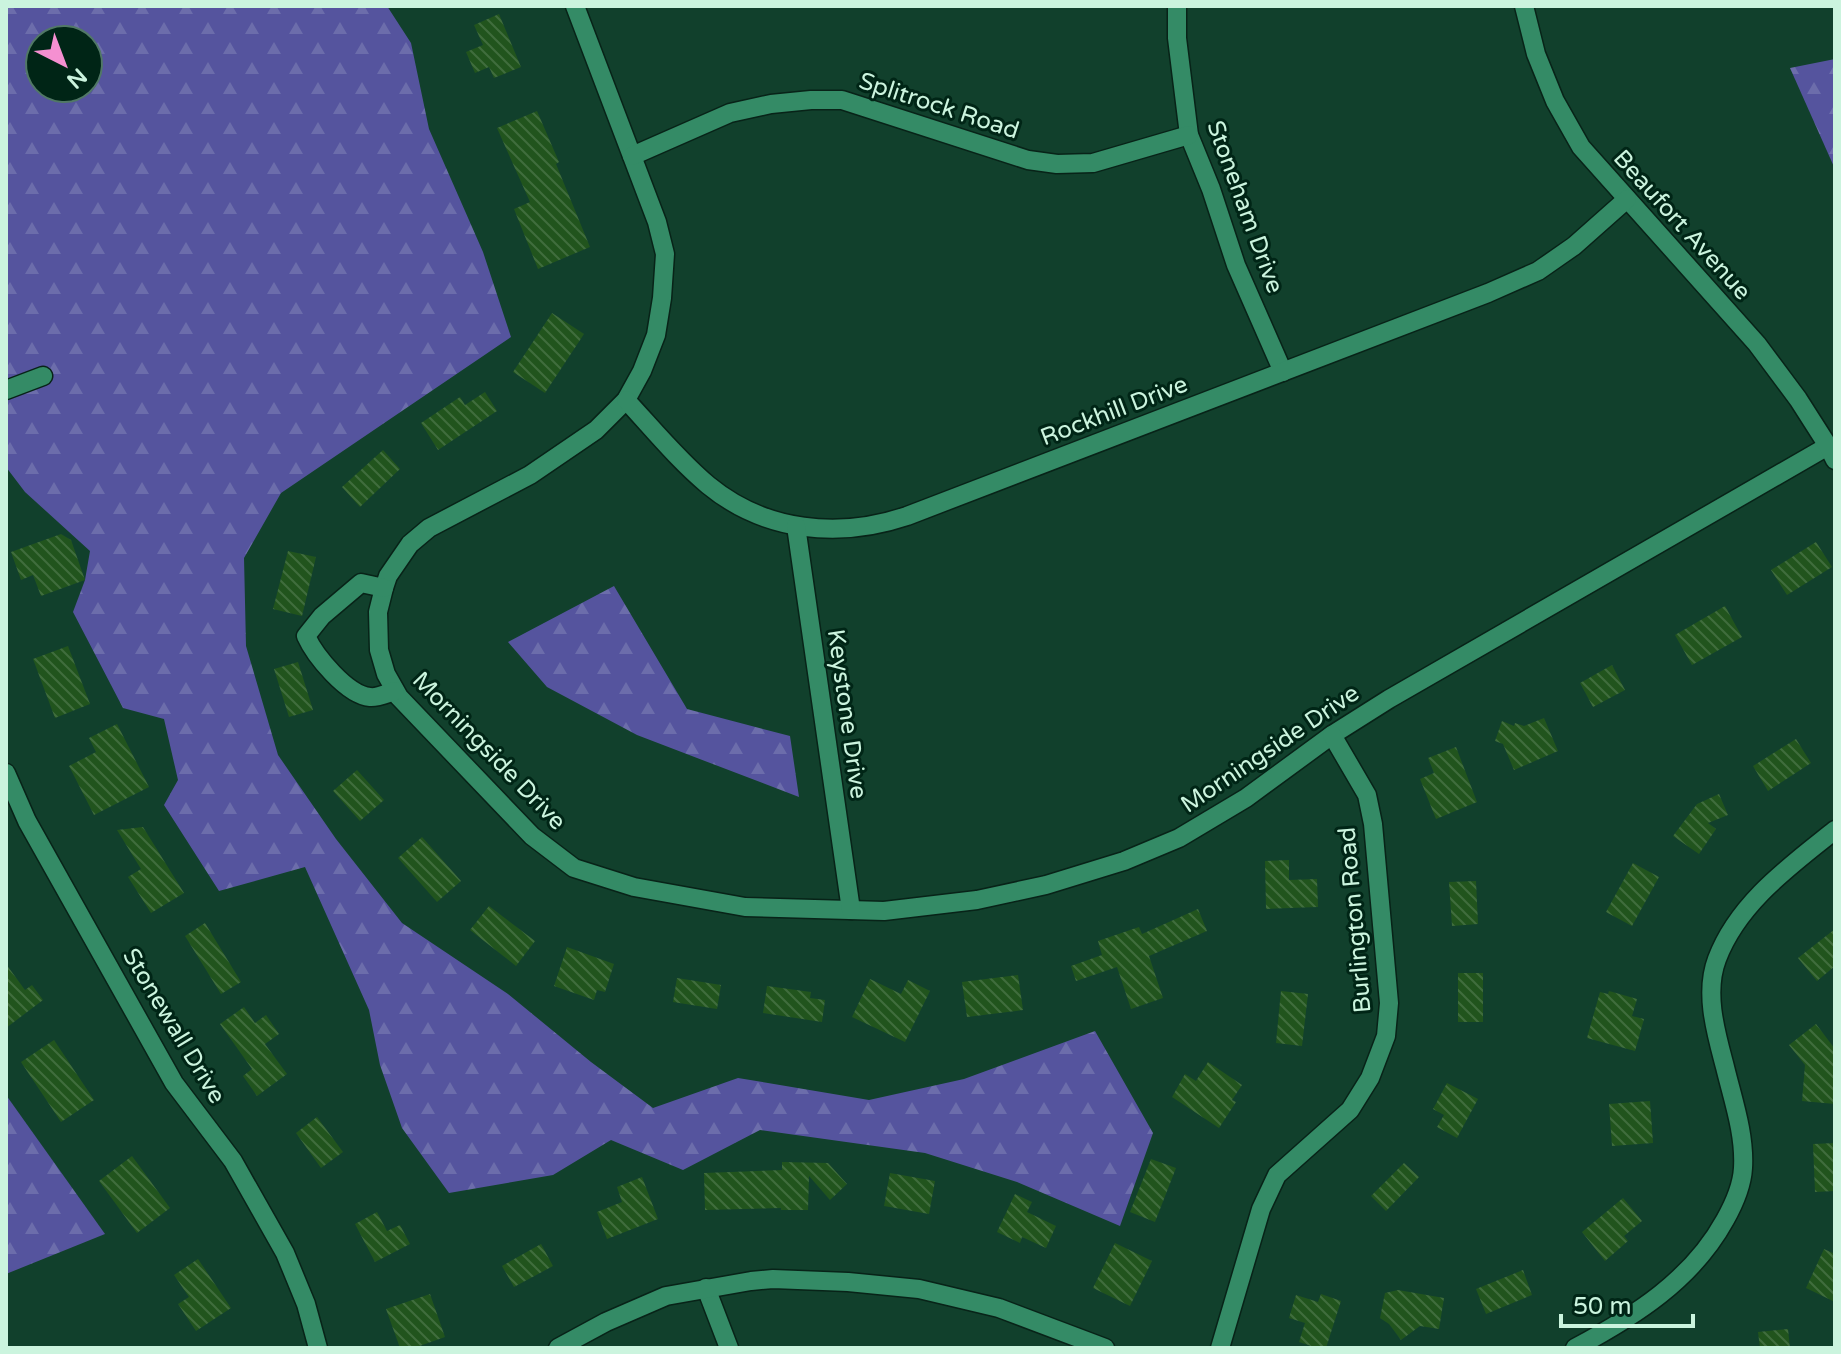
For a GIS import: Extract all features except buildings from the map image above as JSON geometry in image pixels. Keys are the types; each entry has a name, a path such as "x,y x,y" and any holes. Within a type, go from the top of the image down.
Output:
{"street":[{"name":"Morningside Drive","path":"575,6 657,222 665,254 656,335 626,400 596,430 530,475 429,528 410,544 388,576 378,612 377,638 386,674 407,707 532,836 574,868 634,887 745,907 884,911 977,900 1046,885 1124,861 1179,838 1246,798 1332,735 1402,692 1832,453"},
{"name":"Stoneham Drive","path":"1177,6 1177,38 1189,135 1236,265 1283,372"},
{"name":"Beaufort Avenue","path":"1524,6 1536,54 1555,101 1581,147 1757,344 1798,399 1832,453"},
{"name":"Splitrock Road","path":"632,156 730,113 811,100 842,100 1028,160 1057,164 1093,163 1189,135"},
{"name":"Rockhill Drive","path":"626,400 694,473 745,509 796,526 825,530 887,523 1488,293 1538,271 1574,246 1627,199"},
{"path":"6,390 43,376"},
{"name":"Keystone Drive","path":"796,526 851,910"},
{"path":"384,588 361,583 322,616 306,636 313,650 351,690 371,697 395,691"},
{"name":"Burlington Road","path":"1220,1348 1261,1209 1277,1175 1350,1110 1370,1078 1386,1036 1389,1003 1373,824 1367,795 1332,735"},
{"name":"Stonewall Drive","path":"6,773 27,821 174,1083 233,1161 285,1253 306,1304 318,1348"},
{"path":"1575,1348 1647,1307 1677,1281 1700,1259 1734,1203 1743,1170 1742,1138 1715,1027 1712,990 1716,961 1729,933 1747,908 1793,863 1835,830"},
{"path":"558,1348 606,1322 666,1296 773,1279 919,1289 999,1308 1105,1348"},
{"path":"706,1288 729,1348"}],"green space":[{"path":"6,6 387,6 411,43 429,129 483,252 511,337 281,493 244,558 246,646 278,755 336,839 402,923 508,994 653,1108 738,1078 869,1100 964,1079 1095,1031 1153,1133 1120,1226 1017,1182 925,1153 760,1130 683,1170 611,1140 553,1175 449,1193 402,1128 380,1065 369,1010 305,867 219,891 164,805 178,780 164,719 123,708 73,612 85,580 90,551 25,492 6,467"},
{"path":"1835,59 1835,169 1790,68"},
{"path":"614,586 687,709 790,736 799,797 637,735 547,687 508,642"},
{"path":"6,1095 105,1234 6,1274"}]}
